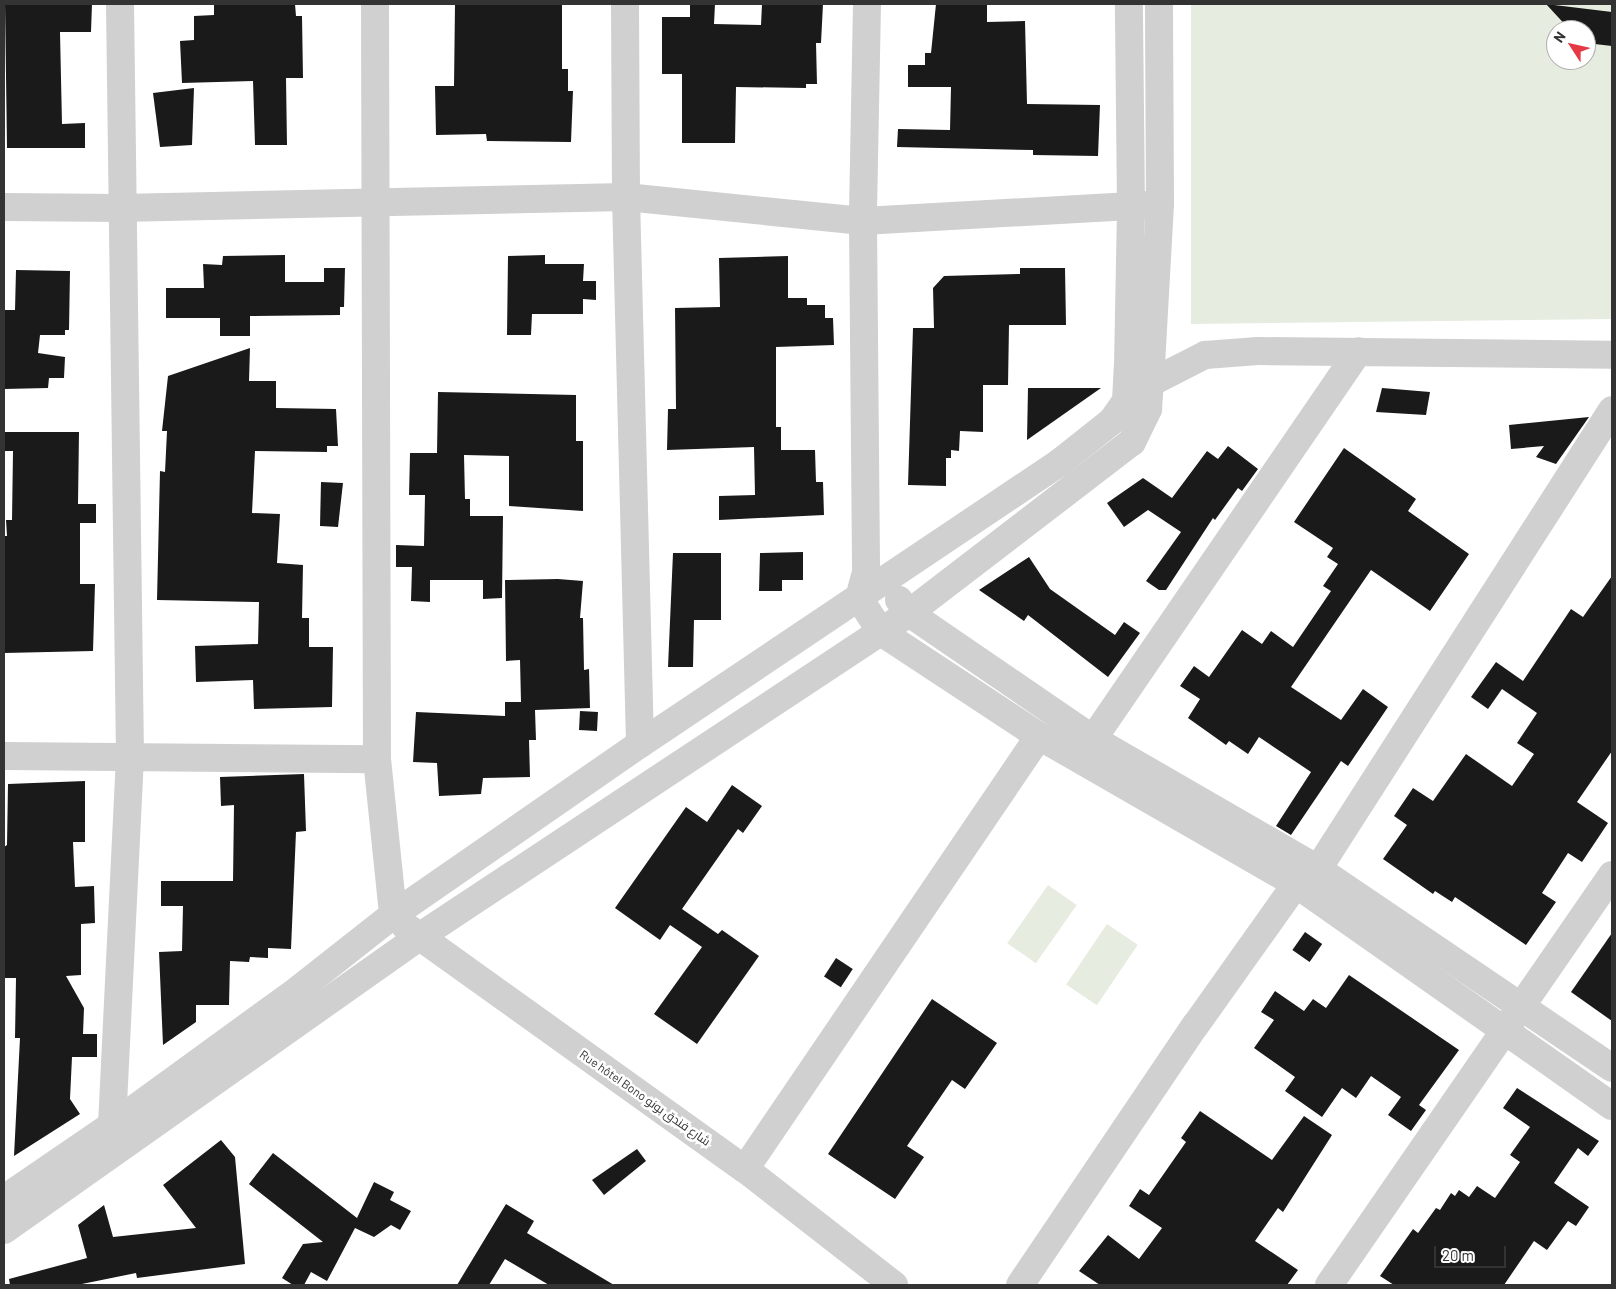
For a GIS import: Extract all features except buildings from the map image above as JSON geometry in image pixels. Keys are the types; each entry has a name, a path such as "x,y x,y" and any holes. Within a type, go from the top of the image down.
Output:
{"street":[{"path":"112,1125 130,757 121,208 120,4"},
{"path":"375,4 374,202 377,759 393,915"},
{"path":"625,4 626,197 640,744"},
{"path":"867,4 863,222 870,584 881,632 1039,736 1296,884 1502,1032 1612,1106"},
{"path":"4,1199 112,1125 299,989 393,915 870,584 1066,458 1112,421 1126,401 1131,207 1129,4"},
{"path":"4,1230 419,937 909,613 1132,442 1148,409 1150,383 1160,203 1159,4"},
{"path":"4,207 121,208 626,197 863,222 1131,207 1160,203"},
{"path":"1150,383 1205,356 1258,351 1359,350 1612,356"},
{"path":"1093,739 1359,350"},
{"path":"1318,869 1612,410"},
{"path":"870,584 909,613 1093,739 1318,869 1612,1068"},
{"path":"745,1169 1039,736"},
{"path":"4,756 377,759"},
{"path":"1329,1285 1612,875"},
{"path":"1020,1285 1195,1026 1296,884"},
{"name":"Rue hôtel Bono شارع فندق بونو","path":"393,915 419,937 745,1169 894,1285"}],"shaded area":[{"path":"1191,4 1612,4 1612,319 1191,324"},
{"path":"1048,885 1077,905 1036,963 1007,943"},
{"path":"1107,924 1138,945 1097,1005 1066,985"}]}
